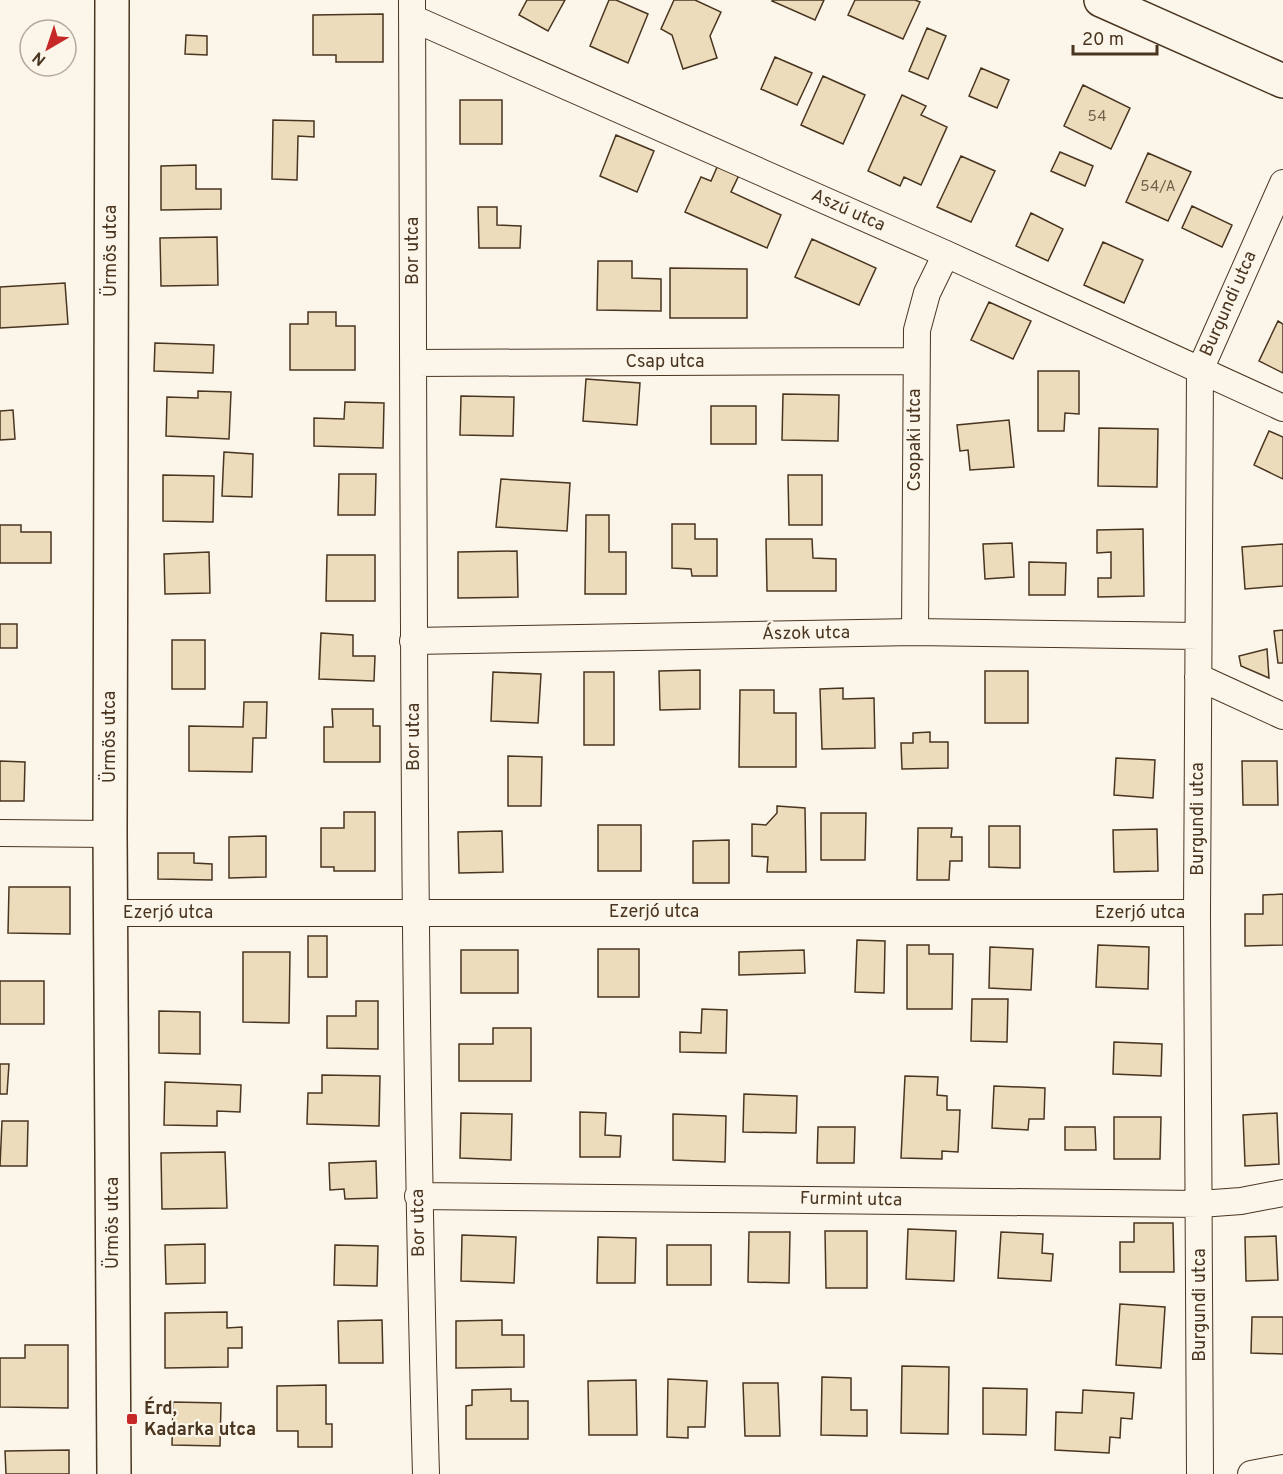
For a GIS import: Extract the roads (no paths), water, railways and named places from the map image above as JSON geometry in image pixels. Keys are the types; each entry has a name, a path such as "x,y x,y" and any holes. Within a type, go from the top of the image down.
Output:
{"street":[{"name":"Ürmös utca","path":"112,0 110,834 114,1474"},
{"path":"1101,0 1136,8 1283,81"},
{"name":"Aszú utca","path":"412,9 1283,408"},
{"name":"Bor utca","path":"412,9 415,912 418,1196 426,1474"},
{"name":"Burgundi utca","path":"1200,1474 1197,913 1200,370 1283,183"},
{"name":"Csopaki utca","path":"915,632 917,330 927,293 946,254"},
{"name":"Csap utca","path":"414,363 916,361"},
{"name":"Ászok utca","path":"413,641 915,632 1198,636"},
{"path":"1198,677 1283,716"},
{"path":"0,833 110,834"},
{"name":"Ezerjó utca","path":"111,913 1197,913"},
{"name":"Furmint utca","path":"418,1196 1200,1204 1241,1201 1283,1193"},
{"path":"1251,1474 1283,1468"}],"place":[{"name":"Érd, Kadarka utca","path":"132,1419"}]}
